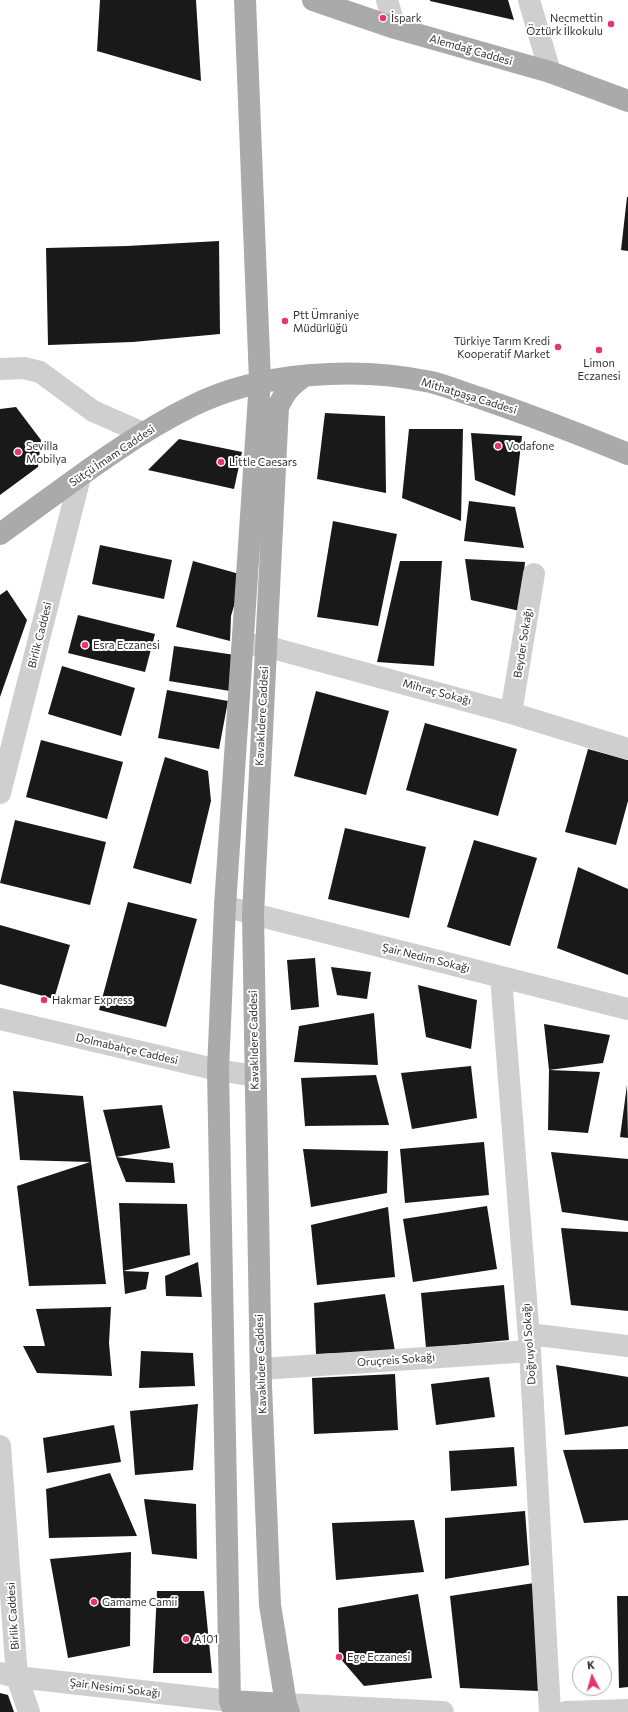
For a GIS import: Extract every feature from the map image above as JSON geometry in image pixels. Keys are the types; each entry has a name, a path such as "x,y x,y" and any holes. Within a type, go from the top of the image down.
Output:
{"main road":[{"name":"Kavaklıdere Caddesi","path":"232,1706 218,1070 225,906 260,381 245,0"},
{"name":"Alemdağ Caddesi","path":"313,0 395,28 550,72 628,101"},
{"name":"Mithatpaşa Caddesi","path":"303,377 360,372 431,382 539,418 628,454"},
{"name":"Kavaklıdere Caddesi","path":"287,1708 270,1605 261,1369 254,1076 253,914 265,646 278,407 281,398 289,387 303,377"},
{"name":"Sütçü İmam Caddesi","path":"0,534 143,433 193,405 225,392 260,381 303,377"},
{"path":"232,1706 287,1708"}],"street":[{"path":"387,0 395,28"},
{"path":"529,0 550,72"},
{"path":"0,369 24,368 40,372 69,395 93,411 143,433"},
{"name":"Birlik Caddesi","path":"0,793 80,477"},
{"name":"Beyder Sokağı","path":"511,713 534,574"},
{"name":"Mihraç Sokağı","path":"243,644 265,646 511,713 628,749"},
{"name":"Şair Nedim Sokağı","path":"225,906 628,1009"},
{"name":"Doğruyol Sokağı","path":"501,977 530,1342 550,1712"},
{"name":"Dolmabahçe Caddesi","path":"0,1019 218,1070 254,1076"},
{"name":"Oruçreis Sokağı","path":"261,1369 530,1342 628,1346"},
{"name":"Birlik Caddesi","path":"0,1446 9,1675 29,1712"},
{"name":"Şair Nesimi Sokağı","path":"9,1675 232,1706"},
{"path":"287,1708 443,1712"},
{"path":"566,1712 628,1710"}],"building":[{"path":"100,0 196,0 201,81 97,51"},
{"path":"430,0 508,0 514,20 430,1"},
{"path":"628,197 628,251 621,250"},
{"path":"219,241 220,334 133,342 48,345 46,248 127,246"},
{"path":"16,407 41,440 38,467 0,495 0,409"},
{"path":"325,413 385,416 386,493 317,479"},
{"path":"409,429 463,429 461,521 402,498"},
{"path":"471,433 522,436 515,496 475,480"},
{"path":"179,439 242,452 234,489 148,470"},
{"path":"469,501 515,507 524,548 464,541"},
{"path":"333,521 397,534 378,626 317,617"},
{"path":"100,545 172,560 164,599 92,584"},
{"path":"465,559 525,562 520,611 471,600"},
{"path":"193,561 243,575 231,616 230,641 176,627"},
{"path":"400,561 442,561 434,666 377,662"},
{"path":"7,590 27,620 0,697 0,595"},
{"path":"78,615 155,634 145,672 68,653"},
{"path":"174,646 235,655 230,691 169,681"},
{"path":"62,666 135,688 121,736 48,714"},
{"path":"167,690 228,701 219,749 158,738"},
{"path":"316,691 389,711 366,795 294,776"},
{"path":"425,723 517,749 498,816 406,790"},
{"path":"41,740 123,762 107,819 26,797"},
{"path":"588,749 628,760 628,801 616,845 565,832"},
{"path":"165,757 208,771 211,801 191,884 133,868"},
{"path":"15,820 106,842 90,905 0,883"},
{"path":"345,828 426,847 409,918 328,899"},
{"path":"474,840 537,858 510,946 447,927"},
{"path":"578,867 628,889 628,975 557,948"},
{"path":"128,902 197,919 166,1027 99,1010"},
{"path":"0,925 70,945 54,999 0,984"},
{"path":"315,958 319,1007 291,1010 287,960"},
{"path":"331,967 371,972 367,999 337,995"},
{"path":"418,985 477,1000 471,1049 426,1037"},
{"path":"374,1013 378,1065 294,1062 299,1026"},
{"path":"544,1024 610,1035 603,1063 549,1070"},
{"path":"471,1066 477,1118 412,1129 401,1073"},
{"path":"549,1070 600,1072 588,1133 548,1130"},
{"path":"376,1075 389,1125 305,1126 301,1078"},
{"path":"627,1085 628,1138 620,1137"},
{"path":"13,1091 83,1096 106,1284 29,1286 17,1186 90,1162 20,1160"},
{"path":"162,1105 170,1148 116,1157 103,1110"},
{"path":"484,1142 489,1195 405,1203 400,1149"},
{"path":"303,1149 388,1151 387,1193 311,1207"},
{"path":"551,1152 628,1159 628,1221 562,1212"},
{"path":"116,1157 173,1163 175,1183 126,1182"},
{"path":"119,1203 187,1204 190,1255 123,1271"},
{"path":"487,1206 497,1269 413,1282 403,1219"},
{"path":"388,1207 395,1277 317,1285 311,1225"},
{"path":"561,1228 628,1232 628,1311 571,1305"},
{"path":"198,1262 202,1297 166,1296 165,1276"},
{"path":"123,1271 149,1272 146,1289 125,1294"},
{"path":"504,1285 509,1340 426,1348 421,1293"},
{"path":"385,1294 395,1351 316,1354 314,1303"},
{"path":"111,1307 109,1343 112,1376 37,1373 23,1346 45,1346 36,1309"},
{"path":"141,1351 193,1353 195,1386 139,1388"},
{"path":"556,1365 628,1377 628,1426 565,1435"},
{"path":"395,1374 398,1430 314,1434 312,1378"},
{"path":"489,1377 495,1417 436,1425 431,1384"},
{"path":"198,1404 193,1470 135,1475 130,1411"},
{"path":"114,1425 121,1462 47,1473 43,1438"},
{"path":"514,1447 517,1486 451,1491 449,1451"},
{"path":"628,1449 628,1520 584,1523 563,1450"},
{"path":"110,1473 137,1536 49,1538 46,1489"},
{"path":"144,1499 196,1504 197,1559 152,1554"},
{"path":"525,1511 529,1565 445,1579 445,1518"},
{"path":"414,1520 424,1572 336,1580 332,1523"},
{"name":"Gamame Camii","path":"131,1552 130,1646 68,1658 50,1559"},
{"path":"534,1583 539,1691 460,1688 450,1596"},
{"path":"157,1591 204,1591 212,1673 153,1673"},
{"path":"418,1594 432,1678 364,1686 339,1657 338,1608"},
{"path":"617,1596 628,1596 628,1687 619,1688"},
{"path":"0,1693 8,1695 14,1712 0,1712"}],"place":[{"name":"İspark","path":"383,18"},
{"name":"Necmettin Öztürk İlkokulu","path":"611,24"},
{"name":"Ptt Ümraniye Müdürlüğü","path":"285,321"},
{"name":"Türkiye Tarım Kredi Kooperatif Market","path":"558,347"},
{"name":"Limon Eczanesi","path":"599,350"},
{"name":"Vodafone","path":"498,446"},
{"name":"Sevilla Mobilya","path":"18,452"},
{"name":"Little Caesars","path":"221,462"},
{"name":"Esra Eczanesi","path":"85,645"},
{"name":"Hakmar Express","path":"44,1000"},
{"name":"Gamame Camii","path":"94,1602"},
{"name":"A101","path":"186,1639"},
{"name":"Ege Eczanesi","path":"339,1657"}]}
